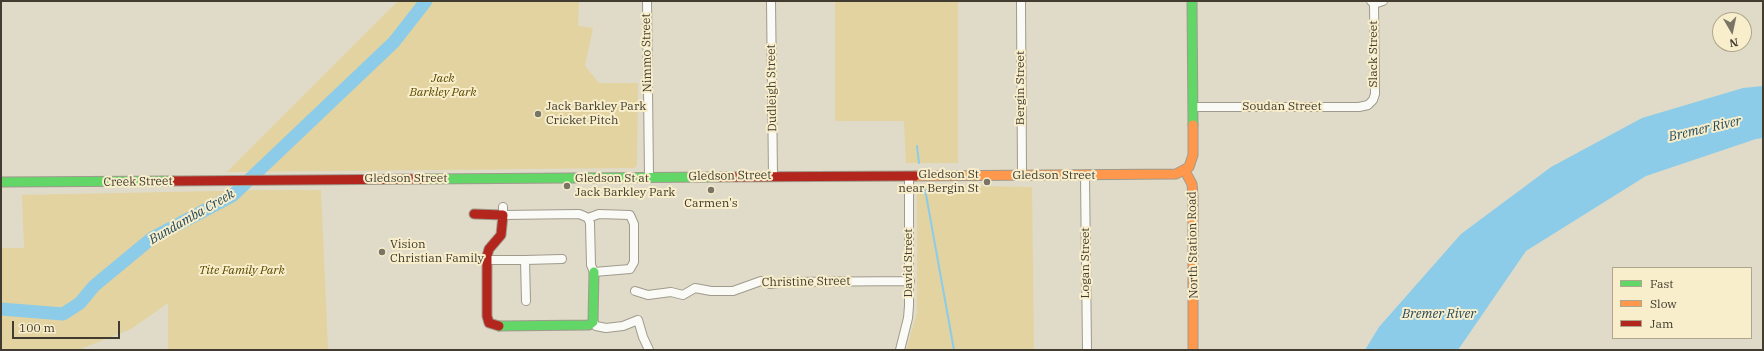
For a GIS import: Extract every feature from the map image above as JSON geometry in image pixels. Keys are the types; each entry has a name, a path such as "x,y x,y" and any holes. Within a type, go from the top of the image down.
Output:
{"street":[{"name":"Nimmo Street","path":"647,1 649,177"},
{"name":"Dudleigh Street","path":"771,1 773,176"},
{"name":"Bergin Street","path":"1021,1 1022,175"},
{"path":"1185,171 1192,161 1192,1"},
{"path":"1372,3 1383,1"},
{"name":"Slack Street","path":"1371,103 1375,94 1372,3"},
{"name":"Soudan Street","path":"1193,107 1359,107 1371,103"},
{"name":"Gledson Street","path":"276,180 773,176 1085,176 1172,175 1185,171"},
{"name":"North Station Road","path":"1185,171 1192,184 1193,195 1193,350"},
{"name":"David Street","path":"900,350 908,318 910,281 909,176"},
{"name":"Logan Street","path":"1085,176 1087,350"},
{"name":"Creek Street","path":"1,182 276,180"},
{"path":"503,211 503,229 498,239 489,250 487,260 486,316 489,323 502,327 583,327 593,322"},
{"path":"474,214 503,211 579,214 588,218 599,214 630,215 634,224 633,266 626,270 594,272"},
{"path":"588,218 591,265 594,272 593,322 596,326 606,328 623,326 638,320 648,350"},
{"path":"487,260 562,259"},
{"path":"525,260 526,301"},
{"name":"Christine Street","path":"635,291 648,295 672,292 683,294 695,288 711,291 733,291 761,281 770,284 910,281"}],"green space":[{"name":"Jack Barkley Park","path":"398,1 579,1 578,26 593,28 585,66 599,83 638,83 637,165 634,168 227,172"},
{"path":"835,1 958,1 958,163 906,163 904,121 835,121"},
{"path":"922,185 1032,187 1034,350 906,350 917,313 917,190"},
{"name":"Tite Family Park","path":"321,190 328,350 168,350 168,303 131,329 78,350 1,350 1,248 24,248 22,195"}],"water":[{"name":"Bremer River","path":"1763,86 1763,138 1756,139 1646,176 1526,251 1458,350 1365,350 1379,327 1461,234 1551,167 1642,118 1743,88"}],"waterway":[{"name":"Bundamba Creek","path":"1,309 63,314 80,303 94,286 152,238 232,196 394,42 426,1"},
{"path":"917,146 919,163"},
{"path":"925,189 954,350"}],"traffic: fast":[{"path":"1192,1 1193,125"},
{"path":"425,179 718,177"},
{"path":"1,182 173,181"},
{"path":"499,326 589,325 593,322 594,272"}],"traffic: slow":[{"path":"915,176 1176,174 1189,167 1193,155 1193,125"},
{"path":"1185,171 1192,184 1193,195 1193,350"}],"traffic: jam":[{"path":"718,177 915,176"},
{"path":"173,181 425,179"},
{"path":"474,214 503,215 501,235 489,249 487,256 487,316 489,323 499,326"}],"place":[{"name":"Jack Barkley Park Cricket Pitch","path":"538,114"},
{"name":"Gledson St near Bergin St","path":"987,182"},
{"name":"Gledson St at Jack Barkley Park","path":"567,186"},
{"name":"Carmen's","path":"711,190"},
{"name":"Vision Christian Family","path":"382,252"}]}
